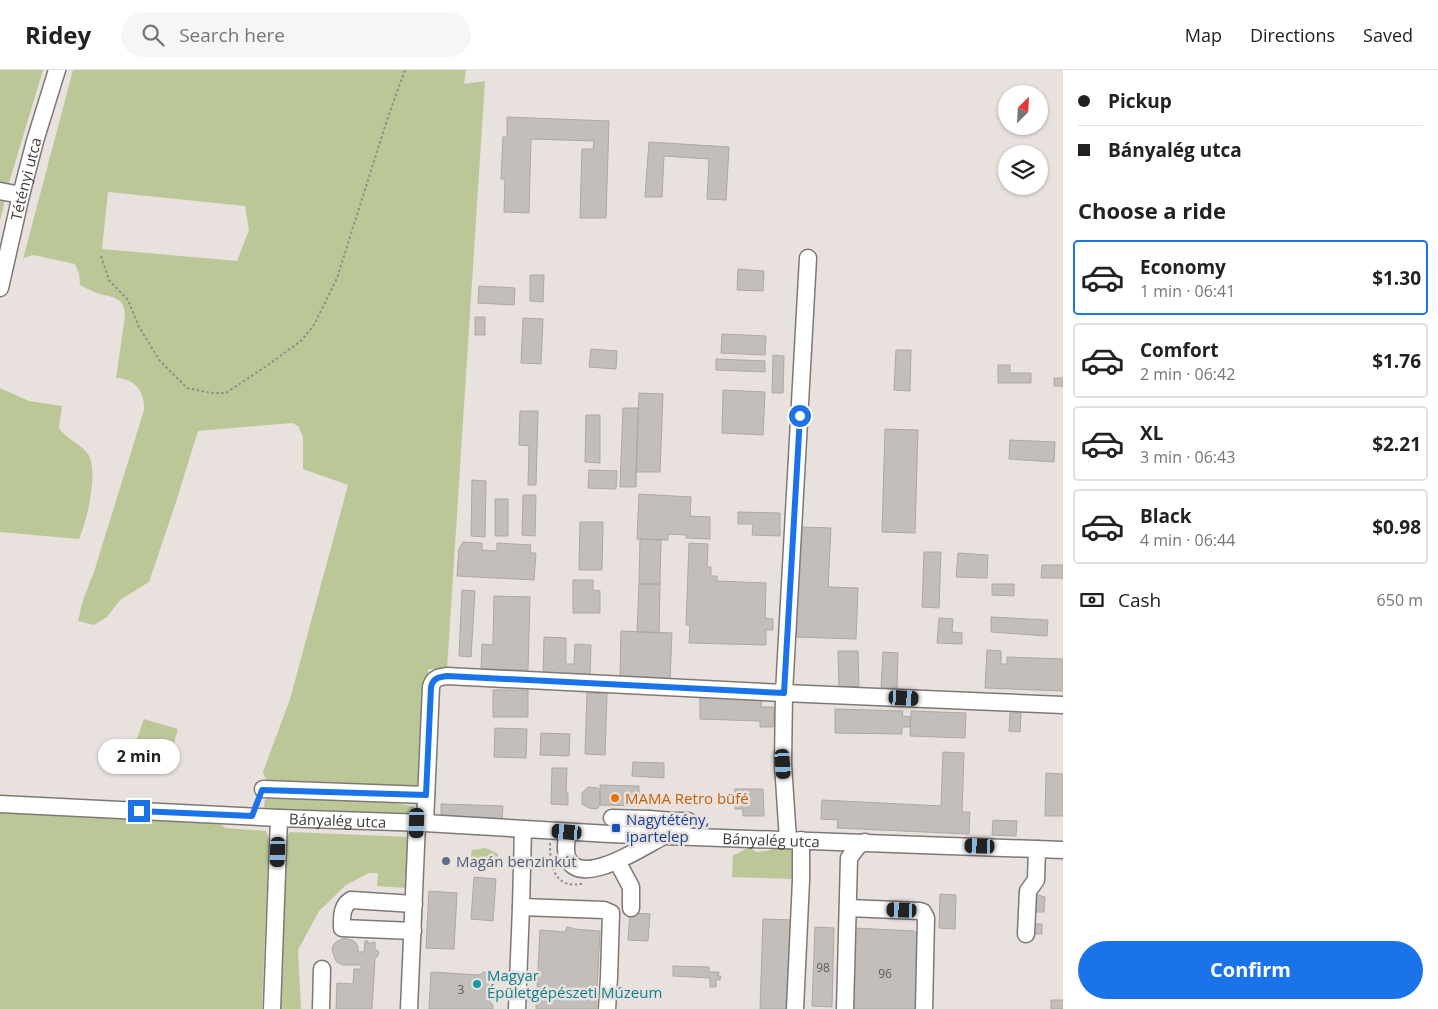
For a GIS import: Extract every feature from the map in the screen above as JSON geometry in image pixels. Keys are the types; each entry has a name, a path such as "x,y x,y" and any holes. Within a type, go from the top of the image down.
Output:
{"street":[{"name":"Tétényi utca","path":"0,288 20,195 57,70"},
{"path":"0,191 20,195"},
{"path":"795,1009 801,880 783,764 784,693 808,258"},
{"path":"409,1009 414,904 421,823 426,795 431,687 434,680 439,677 1063,705"},
{"path":"252,816 264,787 426,795"},
{"name":"Bányalég utca","path":"0,804 421,823 567,832 666,828 794,840 1063,850"},
{"path":"272,1009 279,818"},
{"path":"612,818 666,828"},
{"path":"567,832 566,852 568,859 576,867 588,869 600,868 617,861 666,828"},
{"path":"516,1009 523,829"},
{"path":"832,841 840,845 849,858"},
{"path":"845,1009 849,858 858,846 866,842"},
{"path":"1026,934 1028,891 1036,882 1037,848"},
{"path":"617,861 631,887 631,908"},
{"path":"412,931 342,928 343,909 345,904 351,900 414,904"},
{"path":"521,906 604,910 611,913 607,1009"},
{"path":"848,908 920,911 925,914 924,1009"},
{"path":"321,1009 322,969"}],"path":[{"path":"100,256 109,280 128,300 139,327 160,361 187,388 212,393 226,393 268,366 302,340 314,325 337,278 388,117 405,70"},
{"path":"550,839 552,868 558,878 571,884 586,882"}],"green space":[{"path":"0,70 43,70 9,183 0,221"},
{"path":"73,70 466,70 464,84 485,81 447,669 428,669 422,789 296,784 270,781 265,778 263,772 290,699 348,485 303,469 303,437 298,426 292,423 198,431 149,582 120,600 107,617 94,625 78,621 144,410 144,403 138,387 129,381 116,378 125,316 122,304 116,298 94,292 80,285 79,273 75,264 33,255 24,258 22,263","holes":["108,192 245,206 249,230 237,261 102,249"]},
{"path":"0,388 29,401 62,406 59,428 88,454 92,472 91,496 79,539 0,532"},
{"path":"144,719 178,729 167,766 131,756"},
{"path":"271,796 383,801 412,806 418,810 419,815 267,813 264,806 265,800"},
{"path":"0,809 215,820 225,828 266,831 269,838 262,1009 0,1009"},
{"path":"290,832 410,837 408,888 377,886 378,873 369,873 346,885 319,911 298,950 301,1009 277,1009 287,835"},
{"path":"782,846 793,846 794,879 732,877 733,855 749,847 756,852"},
{"path":"486,848 498,854 500,868 469,866 472,850"}],"building":[{"path":"507,117 609,121 606,218 580,218 582,149 593,149 594,141 531,139 529,213 504,212 505,179 501,179 503,137 507,137"},
{"path":"649,142 729,147 726,200 707,199 709,159 664,156 662,197 645,197"},
{"path":"738,269 764,271 763,291 737,290"},
{"path":"530,275 544,275 543,302 530,301"},
{"path":"479,286 515,288 514,305 478,303"},
{"path":"475,317 485,317 485,335 475,335"},
{"path":"523,318 543,319 541,364 521,363"},
{"path":"722,334 766,336 765,355 721,353"},
{"path":"591,349 617,351 616,369 589,367"},
{"path":"896,350 911,350 910,391 894,390"},
{"path":"773,355 784,356 783,393 772,393"},
{"path":"716,359 765,361 765,372 716,370"},
{"path":"998,365 1010,365 1010,373 1031,373 1031,383 998,383"},
{"path":"1054,378 1063,378 1063,386 1054,386"},
{"path":"723,390 765,392 763,435 722,433"},
{"path":"639,393 663,394 660,472 636,472"},
{"path":"623,408 638,408 636,487 620,487"},
{"path":"520,411 538,411 536,485 528,485 529,446 519,445"},
{"path":"586,415 600,415 600,463 585,462"},
{"path":"885,429 918,430 915,533 882,532"},
{"path":"1010,440 1055,442 1054,462 1009,459"},
{"path":"589,470 617,471 616,489 588,488"},
{"path":"472,480 486,481 485,537 471,536"},
{"path":"639,494 691,497 690,516 710,517 710,539 686,538 686,535 668,534 668,540 637,539"},
{"path":"523,495 536,495 535,536 522,535"},
{"path":"495,499 508,499 508,536 495,536"},
{"path":"738,512 780,513 780,536 752,535 753,524 738,524"},
{"path":"580,522 603,522 602,570 579,570"},
{"path":"800,527 831,528 828,587 858,588 856,639 796,637"},
{"path":"640,539 661,540 660,584 639,584"},
{"path":"463,542 482,543 482,550 497,551 497,543 531,545 530,553 536,553 534,580 457,576 459,549"},
{"path":"689,543 708,544 707,567 711,567 711,576 717,576 717,581 766,583 765,618 773,619 773,630 766,630 766,645 689,643 690,625 686,625"},
{"path":"924,552 941,552 939,608 922,607"},
{"path":"958,553 988,555 987,578 956,577"},
{"path":"1042,565 1063,565 1063,578 1041,578"},
{"path":"573,580 593,580 593,590 600,591 600,613 573,613"},
{"path":"639,584 660,584 659,633 637,632"},
{"path":"992,584 1014,584 1014,596 992,595"},
{"path":"462,590 475,591 471,657 459,656"},
{"path":"494,596 530,597 528,670 481,669 482,644 493,645"},
{"path":"991,617 1048,620 1047,636 991,632"},
{"path":"939,618 953,619 952,632 962,633 962,644 937,643"},
{"path":"621,631 672,633 670,680 620,678"},
{"path":"544,637 566,638 566,664 574,664 575,644 591,645 590,677 543,676"},
{"path":"987,650 1001,651 1001,664 1007,664 1007,657 1063,659 1063,691 985,688"},
{"path":"838,651 858,651 859,687 839,687"},
{"path":"883,652 898,653 897,688 881,688"},
{"path":"493,690 528,690 528,717 493,717"},
{"path":"587,693 607,694 605,755 585,754"},
{"path":"700,696 762,698 761,707 774,707 773,727 760,727 760,721 700,719"},
{"path":"835,709 903,711 902,716 911,717 910,727 902,727 902,734 835,733"},
{"path":"911,711 966,713 965,738 910,736"},
{"path":"1010,713 1021,713 1020,732 1009,731"},
{"path":"495,728 527,729 526,758 494,757"},
{"path":"541,733 570,734 569,756 540,755"},
{"path":"943,752 964,753 962,812 970,812 969,834 837,828 838,820 821,819 822,800 941,806"},
{"path":"633,762 664,763 664,778 632,776"},
{"path":"552,768 567,768 566,793 568,793 568,805 551,804"},
{"path":"1046,773 1063,774 1063,816 1045,816"},
{"path":"600,785 639,786 639,806 600,805"},
{"path":"588,787 598,788 600,791 600,805 597,809 589,808 582,804 582,793"},
{"path":"735,789 763,789 764,816 743,816 743,809 735,809"},
{"path":"441,804 503,806 502,821 441,819"},
{"path":"993,820 1017,821 1016,836 992,835"},
{"path":"474,877 496,879 493,921 471,919"},
{"path":"429,891 457,893 454,949 426,948"},
{"path":"940,894 956,895 955,929 939,928"},
{"path":"1035,894 1045,897 1044,912 1030,912"},
{"path":"630,913 650,914 648,941 628,940"},
{"path":"763,919 794,920 791,1009 760,1009"},
{"path":"1030,924 1042,924 1042,934 1030,934"},
{"path":"567,927 600,931 596,1009 536,1009 540,930 565,932"},
{"path":"815,927 834,928 832,1007 812,1006"},
{"path":"853,928 914,931 919,935 918,1009 850,1009"},
{"path":"344,938 356,943 358,952 364,952 365,941 368,941 367,943 375,942 375,949 379,953 375,958 372,1009 336,1009 337,983 353,984 354,969 361,969 361,965 343,965 335,959 332,950 333,946"},
{"path":"673,966 709,967 709,972 719,972 720,980 716,980 716,987 710,987 710,978 673,976"},
{"path":"431,972 480,975 483,972 492,973 495,976 490,1002 493,1005 493,1009 429,1009"},
{"path":"1051,1000 1063,1000 1063,1009 1051,1009"}],"place":[{"name":"MAMA Retro büfé","path":"615,798"},
{"name":"Nagytétény, ipartelep","path":"616,828"},
{"name":"Magán benzinkút","path":"446,861"},
{"name":"Magyar Épületgépészeti Múzeum","path":"477,984"}],"route":[{"path":"139,811 252,816 262,790 426,795 431,687 434,680 439,677 784,693 800,416"}]}
